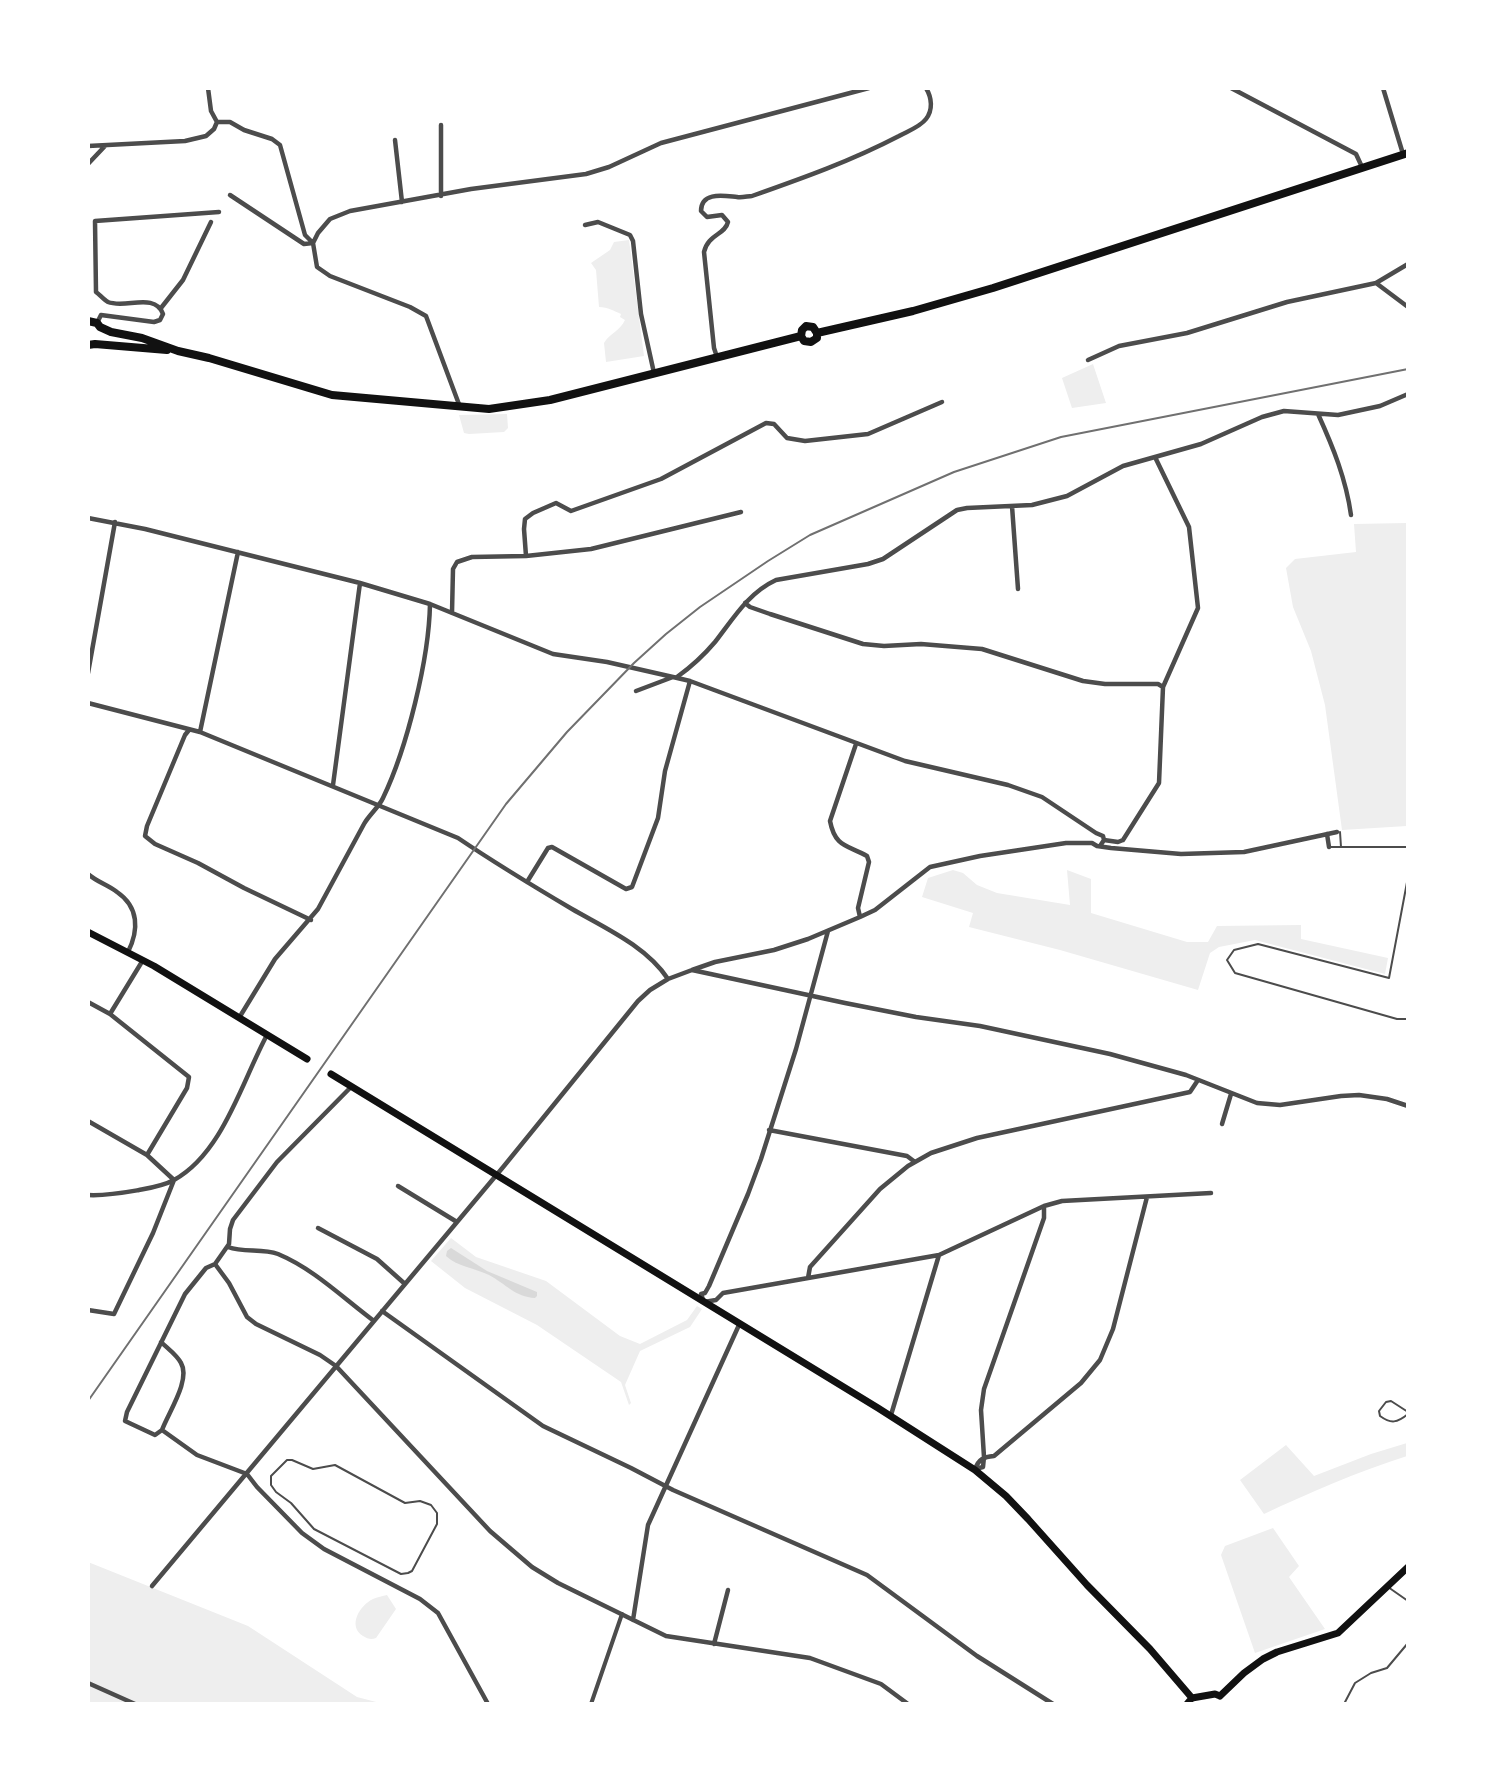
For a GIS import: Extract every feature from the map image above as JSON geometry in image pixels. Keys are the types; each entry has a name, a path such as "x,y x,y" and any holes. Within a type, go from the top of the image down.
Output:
{"main road":[{"path":"95,323 111,332 142,338 178,351 332,395 460,408 489,409 532,404 798,337 806,326 813,327 817,333 993,288 1405,153"},
{"path":"92,344 101,336 95,323"},
{"path":"92,344 178,351"},
{"path":"88,932 143,960 307,1059"},
{"path":"331,1074 891,1415 975,1470 1006,1496 1150,1649 1190,1701 1215,1694 1222,1700 1244,1673 1263,1659 1277,1652 1338,1633 1407,1567"}],"street":[{"path":"208,88 211,111 217,123"},
{"path":"313,243 325,224 339,214 471,189 586,174 609,167 661,143 869,88"},
{"path":"717,358 704,252 708,242 725,229 728,222 722,215 706,217 701,212 703,204 707,199 718,195 739,198 752,196 832,168 902,134 926,120 930,112 931,99 926,88"},
{"path":"1231,88 1356,154 1362,167"},
{"path":"1383,88 1405,153"},
{"path":"217,123 231,122 280,145 305,235 313,243 317,267 322,272 410,307 426,316 460,408"},
{"path":"88,146 185,141 206,136 217,123"},
{"path":"441,125 441,196"},
{"path":"395,140 402,202"},
{"path":"88,164 105,146"},
{"path":"230,195 304,244 313,243"},
{"path":"95,323 101,315 154,322 160,320 163,314 161,308 154,303 109,302 96,292 95,221 219,212"},
{"path":"161,308 183,280 211,222"},
{"path":"585,225 598,222 630,235 633,241 641,314 654,373"},
{"path":"88,263 96,264"},
{"path":"1088,360 1119,346 1187,333 1282,304 1376,283 1407,264"},
{"path":"1376,283 1407,307"},
{"path":"636,691 675,677 714,643 745,603 765,585 776,580 868,564 883,559 957,510 1032,505 1067,496 1123,466 1201,444 1262,417 1284,411 1338,415 1354,413 1380,406 1407,394"},
{"path":"526,556 525,519 533,513 556,503 571,511 661,479 766,423 774,424 788,438 805,441 868,434 942,402"},
{"path":"1318,414 1342,471 1351,515"},
{"path":"88,518 115,522 360,583 430,604 553,654 607,662 690,681 905,761 1008,784 1041,797 1100,834 1104,840 1118,842 1123,840 1159,783 1163,687 1198,608 1189,527 1155,457"},
{"path":"1012,506 1018,590"},
{"path":"452,613 453,569 457,562 472,557 526,556 591,549 741,512"},
{"path":"88,673 115,522"},
{"path":"200,732 238,552"},
{"path":"333,785 360,583"},
{"path":"745,603 770,614 864,644 884,646 921,644 982,649 1083,681 1105,684 1158,684 1163,687"},
{"path":"239,1018 275,959 310,920 364,824 382,801 404,742 425,652 430,604"},
{"path":"527,882 548,848 552,847 626,889 632,887 658,818 665,771 690,681"},
{"path":"88,703 200,732 458,838 482,855 637,948 660,967 668,979"},
{"path":"189,730 147,826 146,836 154,844 198,863 310,920"},
{"path":"856,744 830,821 833,834 838,842 867,856 870,862 858,908 860,917"},
{"path":"153,1586 496,1176 638,1001 650,990 668,979 715,962 774,950 860,917 875,910 930,867 980,856 1066,843 1092,843 1100,846 1181,854 1244,852 1338,832"},
{"path":"1092,843 1092,837 1096,833"},
{"path":"1327,834 1329,847"},
{"path":"1100,846 1104,840"},
{"path":"1123,840 1129,848"},
{"path":"88,874 116,890 128,901 135,916 136,932 128,952"},
{"path":"828,931 812,995 748,1194 709,1286 705,1293 701,1294 704,1302 716,1300 723,1293 939,1255 1044,1206 1062,1201 1212,1193"},
{"path":"110,1014 143,960"},
{"path":"692,970 916,1017 1016,1033 1142,1062 1198,1080 1231,1094 1268,1104 1280,1105 1359,1095 1387,1099 1407,1106"},
{"path":"88,1002 110,1014 189,1077 187,1088 147,1155"},
{"path":"88,1195 111,1195 155,1187 174,1180 196,1163 207,1150 239,1095 267,1035"},
{"path":"808,1278 810,1267 879,1189 915,1162 956,1144 1190,1092 1198,1080"},
{"path":"161,1342 181,1362 184,1372 181,1388 162,1430 155,1435 125,1421 127,1412 184,1294 210,1265 215,1264 228,1247 230,1229 234,1220 277,1162 351,1087"},
{"path":"1222,1124 1231,1094"},
{"path":"88,1121 147,1155 174,1180"},
{"path":"769,1130 907,1156 915,1162"},
{"path":"88,1310 114,1314 153,1233 174,1180"},
{"path":"398,1186 457,1222"},
{"path":"984,1457 994,1456 1020,1435 1081,1383 1100,1360 1113,1329 1147,1197"},
{"path":"975,1470 982,1467 984,1457 981,1410 984,1389 1044,1218 1044,1206"},
{"path":"318,1228 377,1259 405,1284"},
{"path":"228,1247 278,1254 318,1278 374,1321"},
{"path":"891,1415 939,1255"},
{"path":"215,1264 229,1283 247,1317 256,1324 320,1355 336,1366 490,1531 532,1567 558,1583 666,1636 810,1658 881,1684 908,1704"},
{"path":"382,1311 543,1426 665,1486 867,1575 977,1656 1053,1704"},
{"path":"633,1620 645,1534 739,1324"},
{"path":"162,1430 197,1455 247,1474 256,1487 302,1533 324,1549 420,1599 438,1613 488,1704"},
{"path":"714,1644 728,1590"},
{"path":"591,1704 622,1614"},
{"path":"88,1683 135,1704"}],"lane":[{"path":"1338,832 1341,848"},
{"path":"1329,847 1407,848"},
{"path":"1407,877 1389,978 1258,944 1234,950 1227,960 1235,973 1397,1019 1407,1019"},
{"path":"1391,1401 1407,1413 1395,1422 1389,1422 1380,1416 1379,1411 1386,1402 1391,1401"},
{"path":"287,1460 313,1469 335,1465 405,1503 420,1501 431,1504 437,1513 438,1520 417,1563 412,1571 401,1574 314,1529 291,1503 273,1489 271,1480 273,1472 287,1460"},
{"path":"1387,1587 1407,1601"},
{"path":"1344,1704 1355,1683 1371,1673 1387,1668 1407,1643"}],"shaded area":[{"path":"629,240 644,356 606,362 604,343 625,320 620,317 621,314 599,307 596,270 591,263 610,250 614,242"},
{"path":"1093,364 1106,403 1072,408 1062,378"},
{"path":"507,414 508,428 504,432 469,434 464,433 459,415"},
{"path":"1407,523 1407,826 1342,830 1325,705 1311,651 1293,607 1286,568 1295,559 1356,552 1354,524"},
{"path":"953,870 963,873 977,885 997,893 1070,905 1067,870 1091,879 1091,913 1187,942 1208,942 1217,926 1301,925 1301,939 1388,958 1385,974 1255,940 1219,947 1210,953 1198,990 1060,950 969,927 973,913 922,897 928,878"},
{"path":"451,1238 476,1257 546,1281 620,1336 640,1344 687,1320 697,1306 702,1309 690,1327 640,1351 625,1385 631,1403 629,1405 621,1382 537,1325 465,1288 431,1261"},
{"path":"451,1248 487,1271 537,1292 537,1296 535,1298 522,1295 489,1275 456,1263 446,1256 447,1251"},
{"path":"1407,1443 1407,1456 1334,1483 1264,1514 1240,1480 1286,1445 1314,1476"},
{"path":"1273,1528 1299,1566 1289,1577 1325,1629 1255,1653 1221,1555 1225,1546"},
{"path":"88,1562 248,1626 357,1697 380,1703 89,1703"},
{"path":"387,1595 396,1609 376,1638 365,1637 358,1632 356,1627 357,1616 368,1602"}],"railway":[{"path":"88,1401 506,804 567,732 634,663 700,607 810,535 954,472 1061,437 1408,369"}]}
